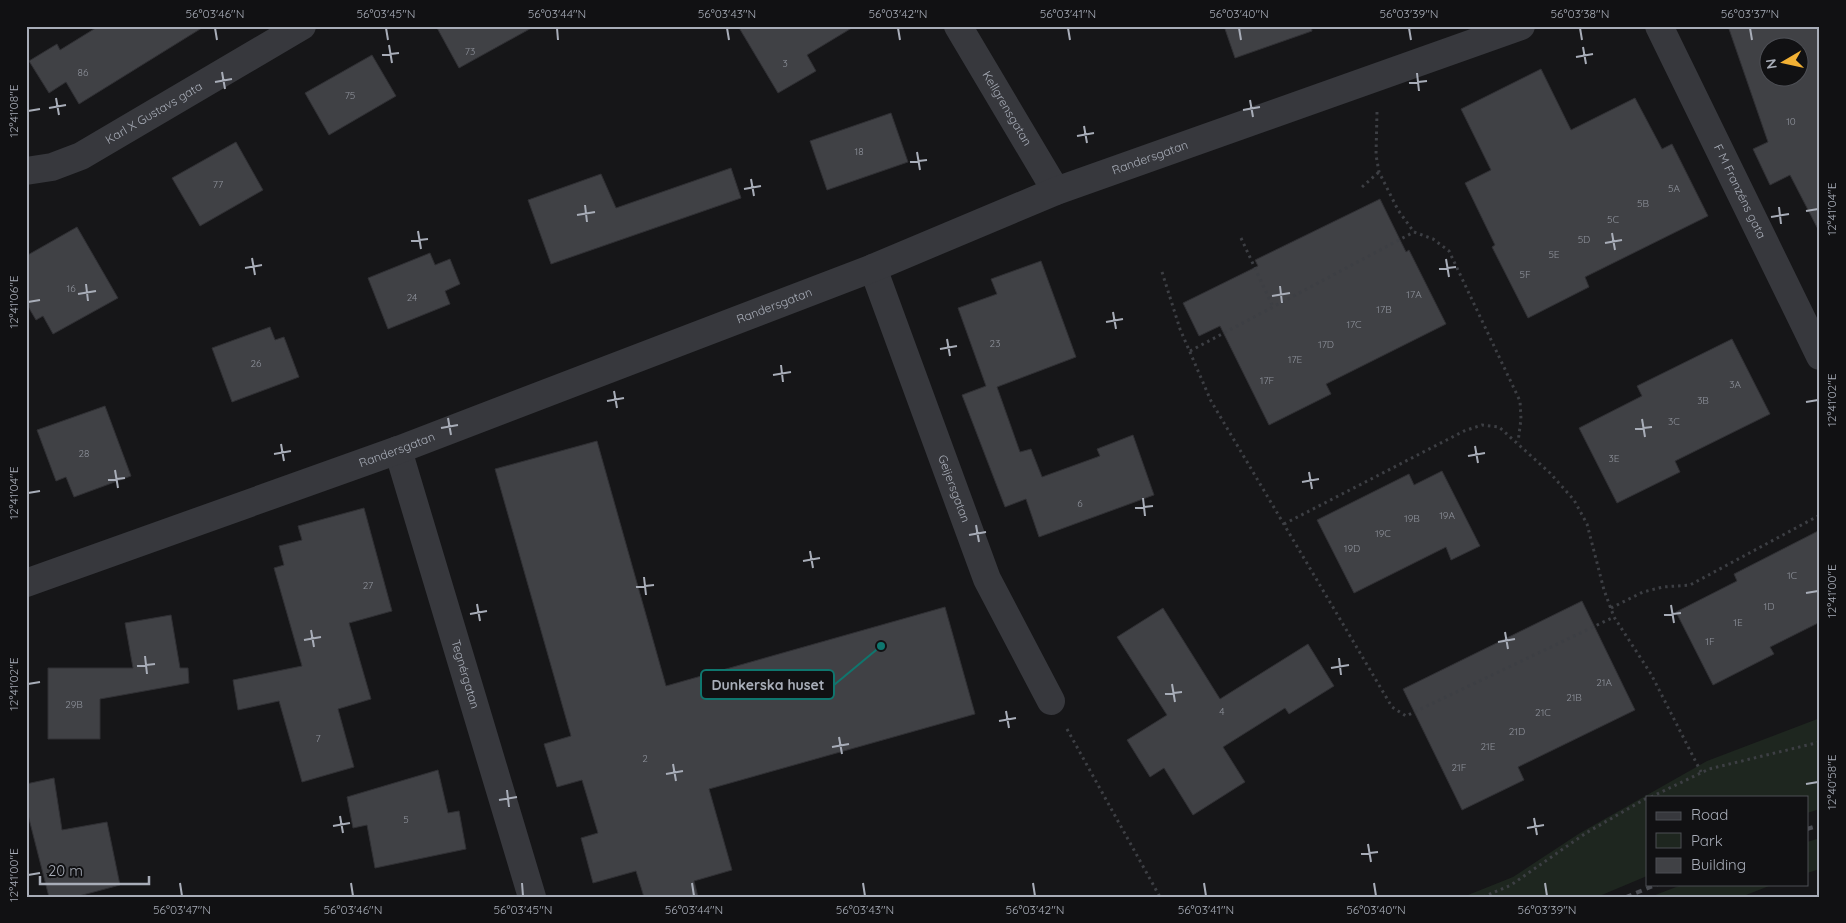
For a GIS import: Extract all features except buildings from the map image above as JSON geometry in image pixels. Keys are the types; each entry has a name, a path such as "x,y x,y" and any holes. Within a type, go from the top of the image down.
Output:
{"street":[{"name":"Karl X Gustavs gata","path":"26,172 52,167 81,156 302,26"},
{"name":"Kellgrensgatan","path":"958,26 1056,191"},
{"name":"Randersgatan","path":"26,583 398,450 874,268 1056,191 1521,26"},
{"name":"F M Franzéns gata","path":"1659,26 1820,356"},
{"name":"Geijersgatan","path":"874,268 987,579 1051,701"},
{"name":"Tegnérgatan","path":"398,450 532,897"}],"path":[{"path":"1377,107 1376,155 1379,172 1398,210 1414,232 1433,239 1449,252 1520,401 1518,442"},
{"path":"1362,187 1379,172"},
{"path":"1189,351 1414,232"},
{"path":"1241,238 1273,307"},
{"path":"1162,272 1180,329 1211,401 1392,707 1406,716 1614,617"},
{"path":"1284,524 1464,431 1482,425 1499,427 1550,472 1574,500 1587,524 1604,590 1614,617 1651,674 1701,772"},
{"path":"1611,608 1643,592 1663,587 1690,585 1820,515"},
{"path":"1051,701 1160,897"},
{"path":"1653,796 1701,772 1820,742"},
{"path":"1483,897 1511,885 1586,833 1646,800"}],"green space":[{"path":"1820,718 1820,809 1808,813 1808,796 1646,796 1646,876 1597,897 1463,897 1513,877 1580,833 1707,761"},
{"path":"1820,838 1820,869 1808,873 1808,842"},
{"path":"1679,886 1769,886 1741,897 1650,897"}],"railway":[{"path":"1808,829 1820,825"},
{"path":"1626,897 1653,886"}],"place":[{"name":"Dunkerska huset","path":"881,646"}]}
